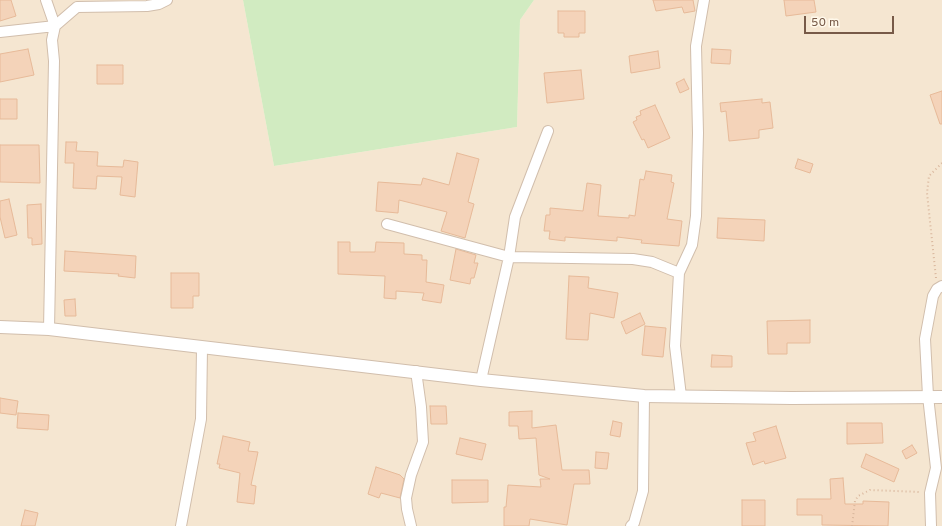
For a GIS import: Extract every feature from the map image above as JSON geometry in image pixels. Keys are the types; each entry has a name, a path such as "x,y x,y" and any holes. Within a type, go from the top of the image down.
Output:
{"street":[{"path":"46,0 55,26 52,40 54,61 49,329"},
{"path":"0,32 55,26 77,7 147,6 159,4 167,0"},
{"path":"681,396 675,346 679,273 692,245 696,216 698,133 696,46 704,0"},
{"path":"481,380 509,257 515,216 548,131"},
{"path":"387,224 509,257 633,259 652,262 679,273"},
{"path":"931,526 930,493 936,468 928,396 925,339 933,296 940,288"},
{"path":"0,327 49,329 202,348 416,371 481,380 644,396 792,398 942,397"},
{"path":"181,526 201,419 202,348"},
{"path":"412,526 407,509 406,498 422,442 421,407 416,371"},
{"path":"631,526 634,523 643,491 644,396"}],"path":[{"path":"940,288 927,193 929,176 942,163"},
{"path":"852,526 855,501 858,496 870,490 930,493"}],"shaded area":[{"path":"0,0 243,0 274,166 517,127 520,20 534,0 942,0 942,526 0,526"}],"green space":[{"path":"243,0 534,0 520,20 517,127 274,166"}],"building":[{"path":"0,0 11,0 16,16 0,21"},
{"path":"653,0 693,0 695,11 684,13 682,7 656,11"},
{"path":"784,0 814,0 816,12 786,16"},
{"path":"558,11 585,11 585,33 579,33 579,37 564,37 564,33 558,33"},
{"path":"28,49 34,75 0,82 0,54"},
{"path":"712,49 731,50 730,64 711,63"},
{"path":"658,51 660,68 631,73 629,56"},
{"path":"97,65 123,65 123,84 97,84"},
{"path":"581,70 584,99 547,103 544,73"},
{"path":"684,79 689,89 680,93 676,83"},
{"path":"942,91 942,124 940,124 930,95"},
{"path":"0,99 17,99 17,119 0,119"},
{"path":"762,99 762,103 770,102 773,128 759,130 759,138 729,141 726,111 721,112 720,103"},
{"path":"655,105 670,138 648,148 633,122 637,120 636,117 641,115 640,111"},
{"path":"66,142 77,142 76,151 98,152 97,166 123,167 124,160 138,162 135,197 120,195 122,177 97,176 96,189 73,188 74,163 65,163"},
{"path":"0,145 39,145 40,183 0,182"},
{"path":"457,153 479,159 468,202 474,204 465,238 441,231 447,212 399,200 398,213 376,211 378,182 421,185 423,178 449,185"},
{"path":"798,159 813,164 810,173 795,168"},
{"path":"646,171 672,175 671,182 674,183 667,219 682,221 679,246 641,243 642,240 617,237 617,241 565,237 565,241 549,239 550,231 544,231 546,215 550,215 550,208 583,211 587,183 601,185 598,216 629,218 629,215 635,216 640,179 644,180"},
{"path":"9,199 17,235 5,238 0,217 0,201"},
{"path":"41,204 42,244 32,245 32,238 28,238 27,205"},
{"path":"718,218 765,220 764,241 717,238"},
{"path":"338,242 350,242 350,252 375,252 376,242 404,243 404,254 422,255 422,260 427,260 426,282 444,285 441,303 422,300 424,293 396,291 396,299 384,298 385,276 338,274"},
{"path":"456,249 476,255 474,263 478,263 474,278 471,278 470,284 450,280"},
{"path":"65,251 136,256 135,278 118,276 119,274 64,271"},
{"path":"171,273 199,273 199,296 193,296 193,308 171,308"},
{"path":"569,276 589,277 588,288 618,293 614,318 590,313 588,340 566,339"},
{"path":"75,299 76,316 65,316 64,300"},
{"path":"640,313 645,324 626,334 621,322"},
{"path":"810,320 810,343 787,343 787,354 768,354 767,321"},
{"path":"645,326 666,328 663,357 642,355"},
{"path":"712,355 732,356 732,367 711,367"},
{"path":"0,398 18,401 16,415 0,413"},
{"path":"430,406 446,406 447,424 431,424"},
{"path":"532,411 532,428 556,425 562,470 589,470 590,484 574,484 567,525 530,519 529,526 504,526 504,507 506,507 508,485 541,487 540,479 550,479 539,475 536,438 519,439 518,426 509,426 509,412"},
{"path":"18,413 49,415 48,430 17,428"},
{"path":"613,421 622,423 620,437 610,435"},
{"path":"847,423 882,423 883,443 847,444"},
{"path":"776,426 786,458 765,464 764,461 753,465 746,443 756,441 753,433"},
{"path":"223,436 250,442 248,451 258,452 251,485 256,486 254,504 237,502 240,473 219,468 220,464 217,464"},
{"path":"460,438 486,444 482,460 456,454"},
{"path":"912,445 917,453 906,459 902,451"},
{"path":"596,452 609,453 607,469 595,468"},
{"path":"866,454 899,469 894,482 861,467"},
{"path":"376,467 400,475 404,479 400,498 381,493 379,498 368,494"},
{"path":"843,478 845,504 863,504 863,501 889,502 888,526 822,525 822,515 797,515 797,499 831,499 830,479"},
{"path":"452,480 488,480 488,502 452,503"},
{"path":"742,500 765,500 765,526 742,526"},
{"path":"25,510 38,513 35,526 21,526"}]}
